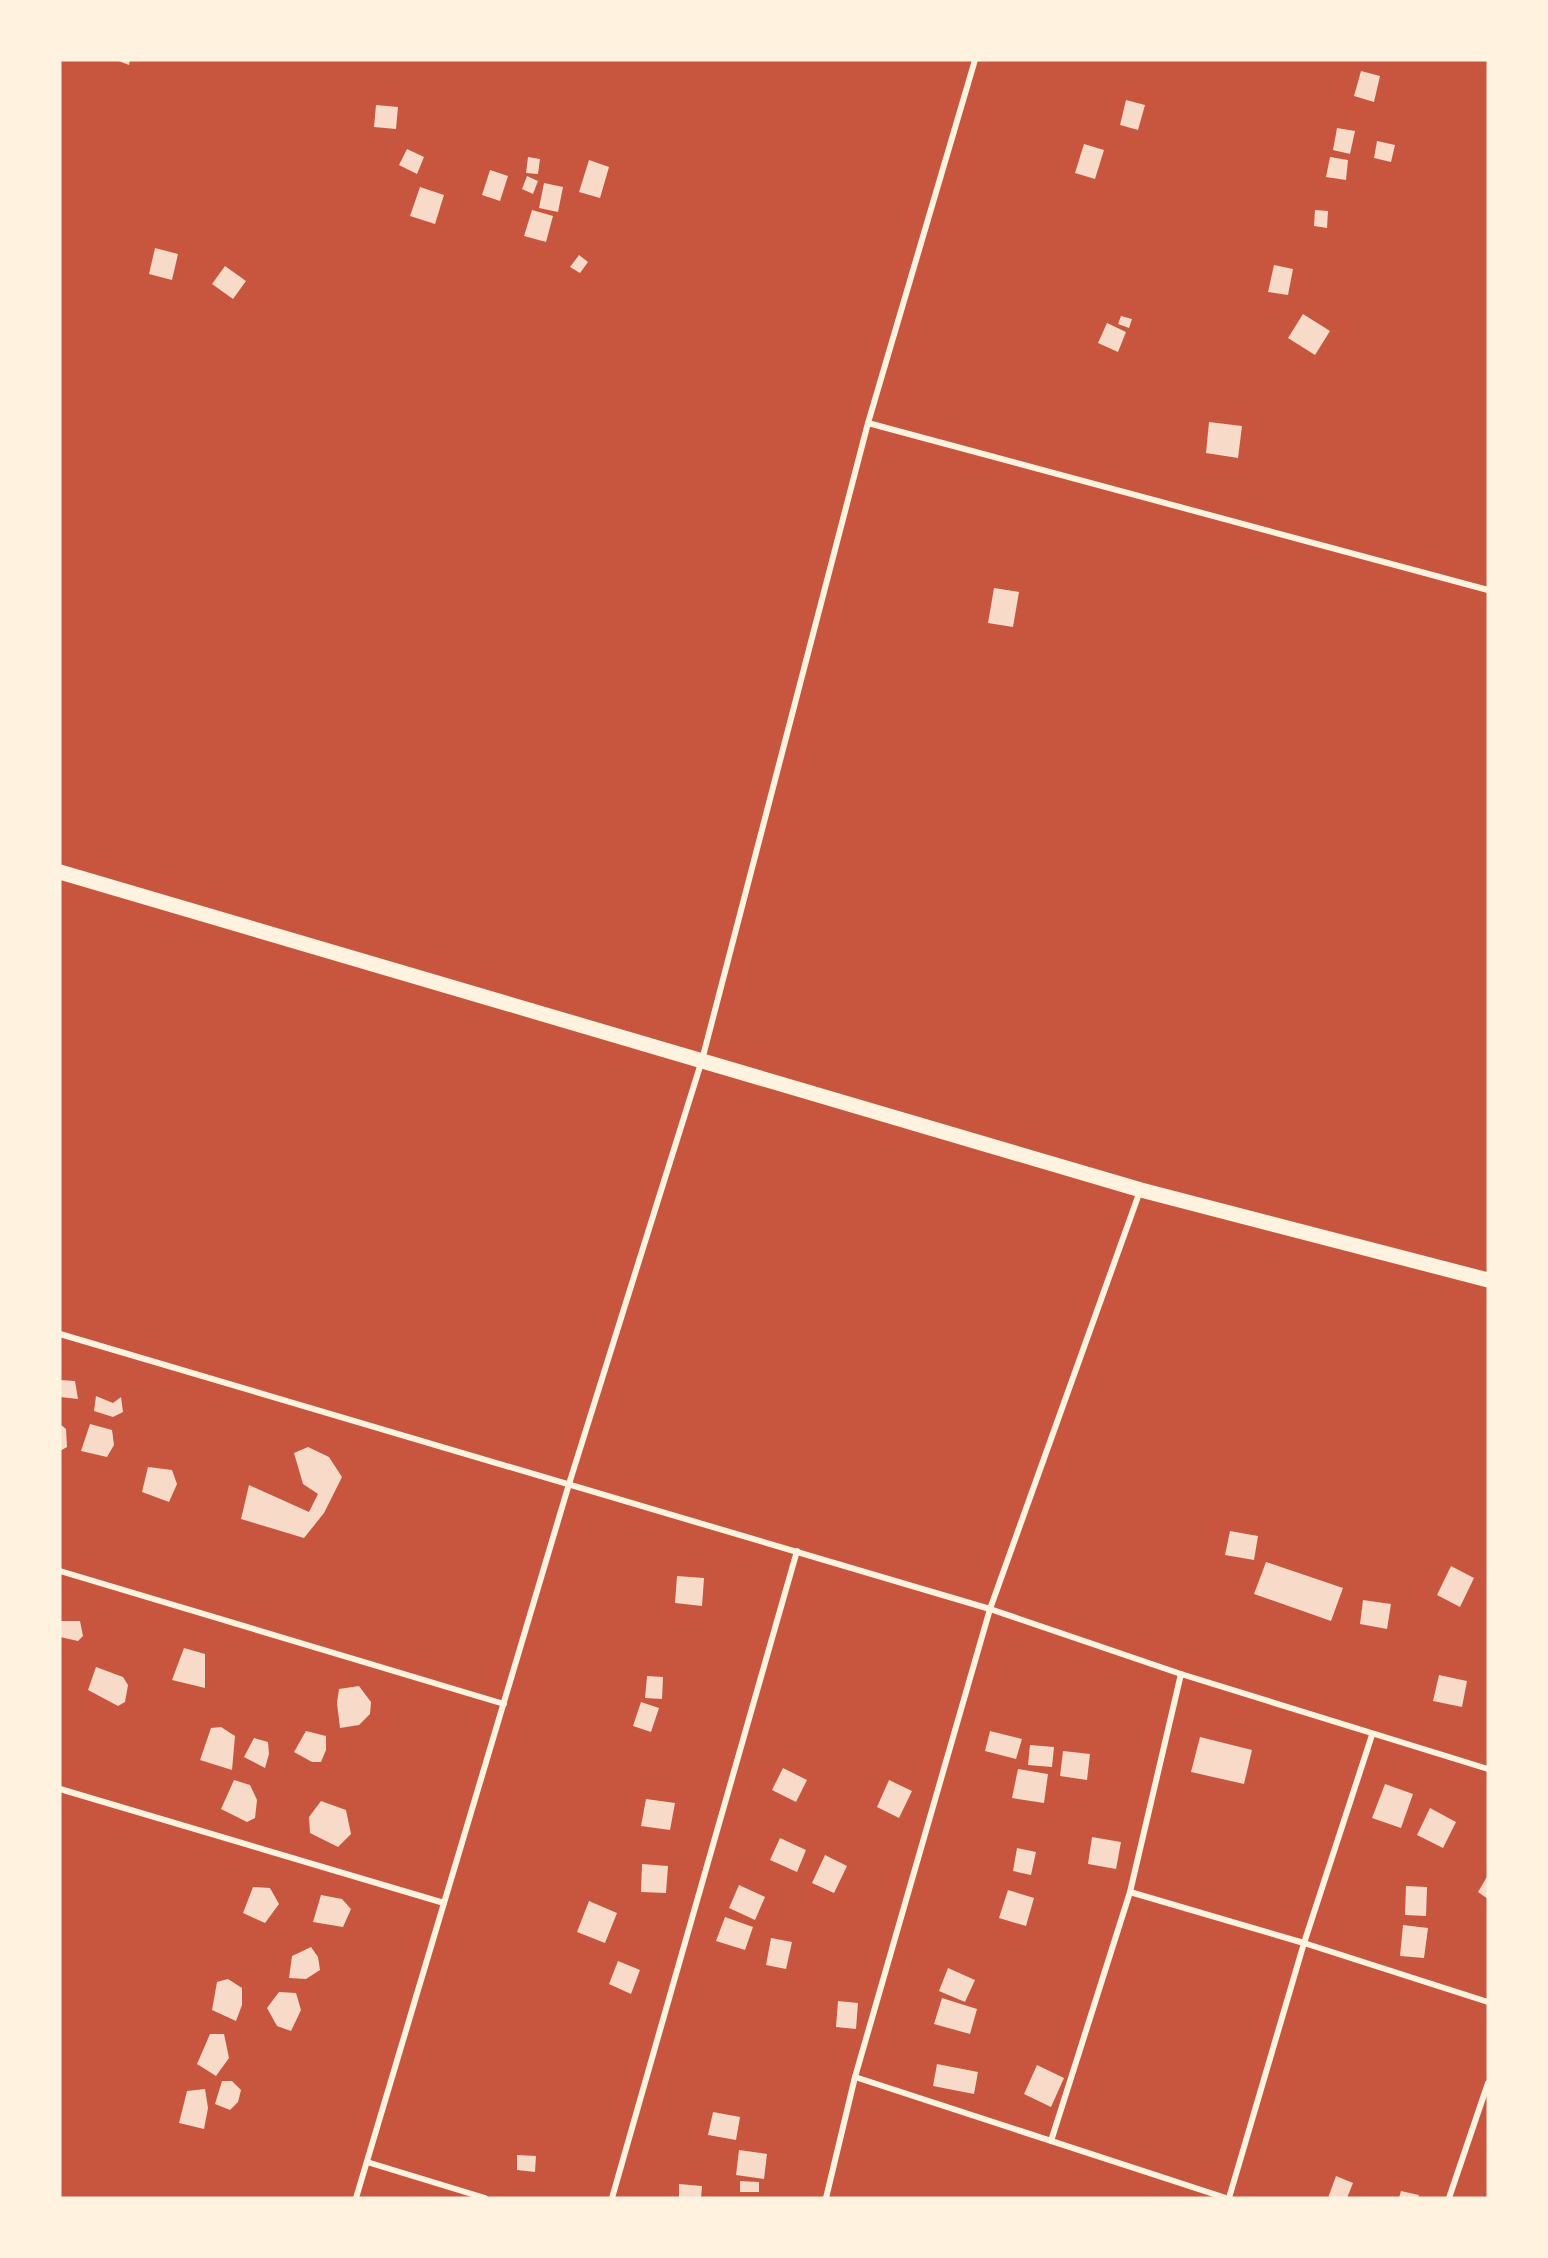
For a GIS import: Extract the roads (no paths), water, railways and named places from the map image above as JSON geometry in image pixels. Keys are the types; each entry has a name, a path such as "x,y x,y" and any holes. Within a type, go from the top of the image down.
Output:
{"main road":[{"path":"60,872 1141,1190 1488,1280"}],"street":[{"path":"356,2198 568,1484 702,1060 868,423 975,60"},
{"path":"868,423 1488,590"},
{"path":"826,2198 855,2077 990,1609 1141,1190"},
{"path":"60,1334 990,1609 1181,1674 1372,1735 1488,1769"},
{"path":"612,2198 797,1551"},
{"path":"60,1571 504,1704"},
{"path":"1051,2141 1130,1892 1181,1674"},
{"path":"855,2077 1227,2198 1304,1943 1372,1735"},
{"path":"60,1789 444,1903"},
{"path":"1130,1892 1304,1943 1488,2002"},
{"path":"1449,2198 1488,2083"},
{"path":"367,2162 485,2198"}]}
